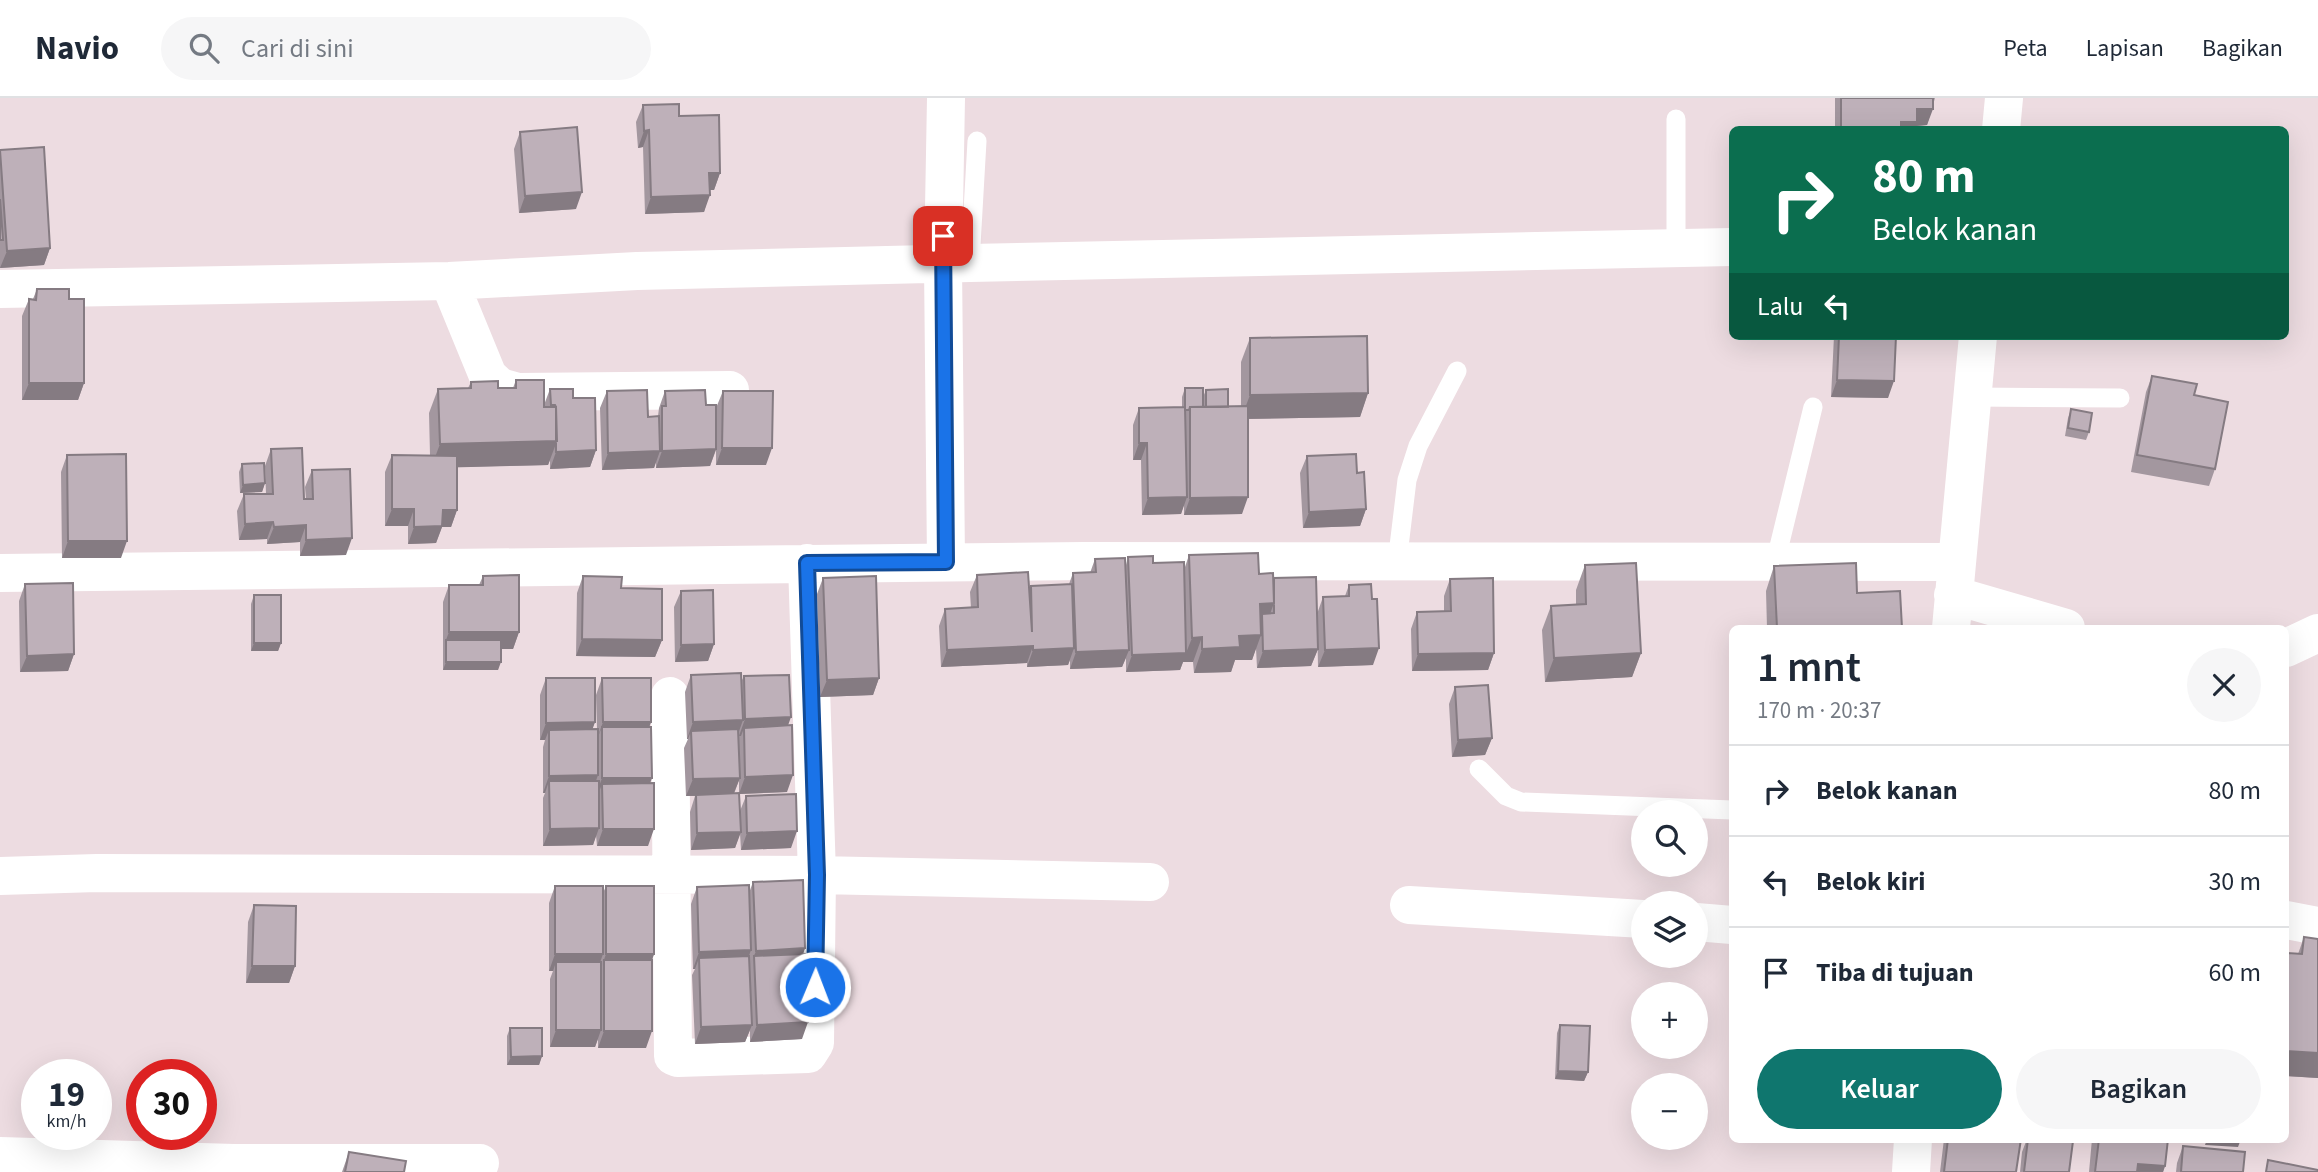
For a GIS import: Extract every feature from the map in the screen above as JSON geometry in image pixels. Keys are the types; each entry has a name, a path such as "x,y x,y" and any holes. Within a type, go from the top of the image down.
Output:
{"street":[{"path":"946,98 956,263 946,562"},
{"path":"2001,126 2004,98"},
{"path":"0,289 449,281 637,271 1729,247"},
{"path":"449,281 488,376 500,387 518,392 730,390"},
{"path":"1953,595 1978,340"},
{"path":"0,572 946,562 1775,562 1953,595 2056,625"},
{"path":"670,696 673,1056 800,1056 812,1051 817,875 807,563"},
{"path":"2289,647 2318,633"},
{"path":"0,876 97,873 817,875 1150,882"},
{"path":"1409,905 1631,918"},
{"path":"2289,921 2318,926"},
{"path":"1708,923 1729,925"},
{"path":"1911,1172 1913,1143"},
{"path":"0,1156 234,1163 480,1163"}],"lane":[{"path":"1676,119 1676,249"},
{"path":"956,263 977,141"},
{"path":"1397,563 1407,480 1418,446 1457,371"},
{"path":"1972,397 2120,398"},
{"path":"1775,562 1813,407"},
{"path":"1479,769 1506,796 1521,803 1729,810"}],"building":[{"path":"1841,98 1933,98 1933,109 1917,109 1917,122 1901,122 1901,126 1841,126"},
{"path":"679,104 679,116 719,115 720,173 709,173 710,195 651,197 649,130 644,131 643,105"},
{"path":"577,127 582,192 525,196 520,132"},
{"path":"44,147 50,248 7,251 0,150"},
{"path":"0,199 3,240 0,240"},
{"path":"37,289 69,289 69,299 84,299 84,383 29,383 29,299 36,300"},
{"path":"1367,336 1368,393 1250,395 1250,338"},
{"path":"1839,340 1896,340 1894,381 1837,380"},
{"path":"2152,376 2197,384 2194,395 2228,402 2215,469 2137,455"},
{"path":"516,380 544,380 544,407 556,407 557,441 440,444 438,389 471,388 471,382 498,381 498,388 516,388"},
{"path":"1185,388 1203,388 1203,407 1190,407 1185,410"},
{"path":"550,389 573,389 573,398 595,398 596,450 556,452 556,407 551,405"},
{"path":"1228,389 1228,407 1206,407 1206,390"},
{"path":"647,390 648,417 659,416 660,451 608,453 607,391"},
{"path":"705,390 706,405 716,405 716,449 662,451 662,406 666,406 665,391"},
{"path":"723,391 773,391 772,448 722,448"},
{"path":"1248,406 1248,497 1190,498 1190,407"},
{"path":"1185,407 1187,497 1148,498 1147,443 1139,443 1139,408"},
{"path":"2071,409 2092,413 2089,432 2068,428"},
{"path":"302,448 304,499 313,499 312,470 350,469 352,538 306,540 306,525 274,527 273,522 245,524 244,494 273,494 271,449"},
{"path":"126,454 127,541 68,541 67,455"},
{"path":"1356,454 1357,473 1364,472 1366,509 1309,512 1307,456"},
{"path":"392,455 457,456 457,510 443,510 442,526 414,527 414,509 392,509"},
{"path":"264,463 265,483 243,485 242,464"},
{"path":"1258,553 1259,574 1273,573 1274,603 1260,604 1261,635 1239,636 1240,647 1202,649 1202,637 1192,638 1189,555"},
{"path":"1153,556 1153,563 1184,562 1186,653 1132,655 1128,557"},
{"path":"1125,558 1129,650 1076,652 1073,573 1096,572 1095,559"},
{"path":"1636,563 1641,653 1554,658 1551,606 1586,604 1585,565"},
{"path":"1856,563 1857,593 1900,591 1902,625 1777,625 1774,566"},
{"path":"1028,572 1032,632 1031,586 1072,584 1074,648 1033,650 1033,646 947,650 945,609 978,607 977,575"},
{"path":"519,575 519,632 449,632 449,585 483,585 483,576"},
{"path":"583,576 622,577 621,588 662,589 662,640 582,639"},
{"path":"876,576 879,678 827,680 823,578"},
{"path":"1316,577 1318,649 1263,651 1262,614 1274,613 1274,578"},
{"path":"1493,578 1494,653 1418,654 1417,612 1451,611 1450,579"},
{"path":"73,583 74,654 27,656 25,584"},
{"path":"1371,584 1372,599 1377,599 1379,648 1325,650 1323,597 1349,596 1349,585"},
{"path":"713,590 714,644 681,645 681,591"},
{"path":"254,595 281,595 281,643 254,643"},
{"path":"446,640 501,640 501,662 446,662"},
{"path":"741,673 743,720 693,722 691,675"},
{"path":"789,675 791,717 745,719 744,676"},
{"path":"546,678 595,678 595,722 546,723"},
{"path":"602,678 651,678 651,722 603,722"},
{"path":"1488,685 1492,738 1458,740 1455,687"},
{"path":"792,725 793,775 745,777 744,728"},
{"path":"602,727 651,727 652,778 602,778"},
{"path":"598,729 598,775 549,776 549,730"},
{"path":"738,729 740,778 693,779 691,731"},
{"path":"549,781 599,781 599,828 550,829"},
{"path":"654,783 654,829 603,829 602,784"},
{"path":"739,793 741,832 697,833 696,795"},
{"path":"796,794 797,831 747,833 746,796"},
{"path":"803,880 805,948 756,951 753,882"},
{"path":"749,885 751,950 699,952 697,887"},
{"path":"555,886 603,886 603,954 555,954"},
{"path":"606,886 654,886 654,954 606,954"},
{"path":"254,905 296,906 295,966 252,966"},
{"path":"2304,937 2318,939 2318,1053 2289,1051 2289,953 2302,954"},
{"path":"805,954 808,1022 757,1025 754,956"},
{"path":"749,956 752,1025 701,1027 699,958"},
{"path":"604,960 652,960 652,1031 604,1031"},
{"path":"556,962 601,962 601,1030 556,1030"},
{"path":"1560,1025 1590,1026 1588,1072 1558,1071"},
{"path":"510,1028 542,1028 542,1056 511,1057"},
{"path":"1948,1143 2020,1143 2016,1172 1944,1172"},
{"path":"2028,1143 2073,1143 2069,1172 2024,1172"},
{"path":"2099,1143 2168,1143 2165,1166 2138,1164 2137,1172 2095,1172"},
{"path":"2183,1146 2245,1152 2243,1172 2181,1172"},
{"path":"349,1152 406,1161 404,1172 345,1172"},
{"path":"2268,1160 2318,1170 2318,1172 2266,1172"}],"route":[{"path":"815,987 817,875 807,563 946,562 943,236"}]}
